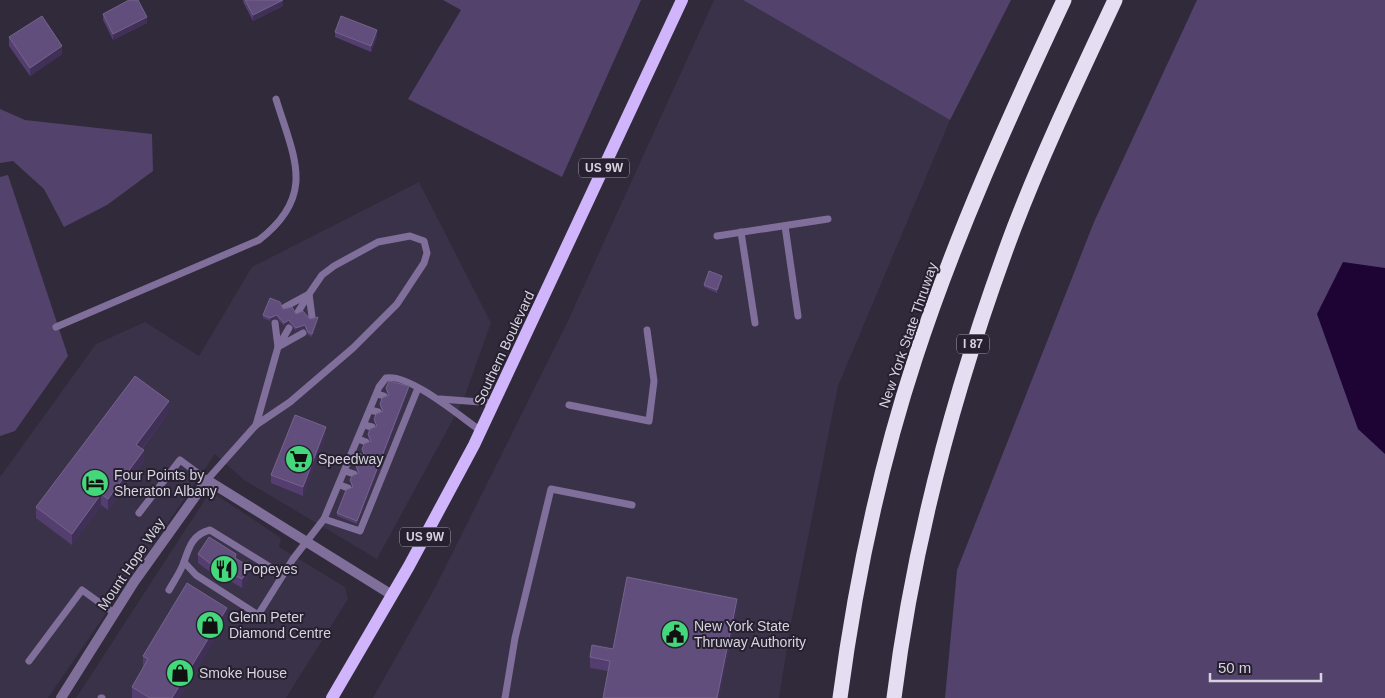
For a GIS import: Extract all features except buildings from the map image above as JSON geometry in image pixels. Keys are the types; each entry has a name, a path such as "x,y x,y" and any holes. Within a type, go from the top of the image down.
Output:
{"highway":[{"name":"New York State Thruway","path":"840,698 864,556 892,436 915,358 955,246 1001,136 1064,0"},
{"name":"I 87","path":"894,698 906,612 925,519 952,412 975,336 1029,191 1113,4"}],"main road":[{"name":"Southern Boulevard","path":"332,698 392,595 481,431 682,0"}],"street":[{"path":"207,480 392,595"},
{"name":"Mount Hope Way","path":"61,698 114,613 207,480"}],"lane":[{"path":"56,327 259,240 273,229 286,213 295,192 297,169 276,99"},
{"path":"717,236 828,219"},
{"path":"785,226 798,316"},
{"path":"741,232 755,323"},
{"path":"139,513 180,460 207,480 256,425 290,402 345,354 397,304 424,264 428,253 424,241 410,236 378,242 322,275 298,312"},
{"path":"285,307 309,294"},
{"path":"309,294 312,317"},
{"path":"275,323 278,347"},
{"path":"256,425 278,347 288,328"},
{"path":"569,405 649,421 654,381 647,330"},
{"path":"278,347 303,333"},
{"path":"184,562 202,579 258,615 306,542 324,519 334,500 364,425 374,411 386,378 391,377 440,399 481,431"},
{"path":"324,519 360,531 364,512 407,405 418,388"},
{"path":"440,399 494,403"},
{"path":"364,425 372,427"},
{"path":"358,439 366,442"},
{"path":"352,454 360,458"},
{"path":"346,471 354,474"},
{"path":"340,485 348,488"},
{"path":"505,698 515,638 551,489 632,505"},
{"path":"334,500 342,503"},
{"path":"169,590 184,562 191,543 202,533 210,530 284,575"},
{"path":"30,661 82,590 114,613"}],"shaded area":[{"path":"443,0 641,0 562,177 408,99 461,10"},
{"path":"714,0 743,0 950,120 838,386 791,623 779,698 373,698 437,584 567,323"},
{"path":"743,0 1011,0 950,120"},
{"path":"1197,0 1385,0 1385,698 945,698 957,570 1094,222"},
{"path":"0,109 25,120 152,134 153,171 107,205 64,227 44,189 13,161 0,163"},
{"path":"8,175 68,356 15,431 0,436 0,177"},
{"path":"419,182 491,323 463,401 377,559 244,480 215,454 48,698 0,698 0,477 96,344 145,322 199,356 252,267"},
{"path":"1343,262 1385,268 1385,454 1358,429 1317,314"},
{"path":"215,494 281,538 279,547 345,587 348,599 286,698 76,698 206,498"}],"place":[{"name":"Speedway","path":"299,459"},
{"name":"Four Points by Sheraton Albany","path":"95,483"},
{"name":"Popeyes","path":"224,569"},
{"name":"Glenn Peter Diamond Centre","path":"210,625"},
{"name":"New York State Thruway Authority","path":"675,634"},
{"name":"Smoke House","path":"180,673"}]}
